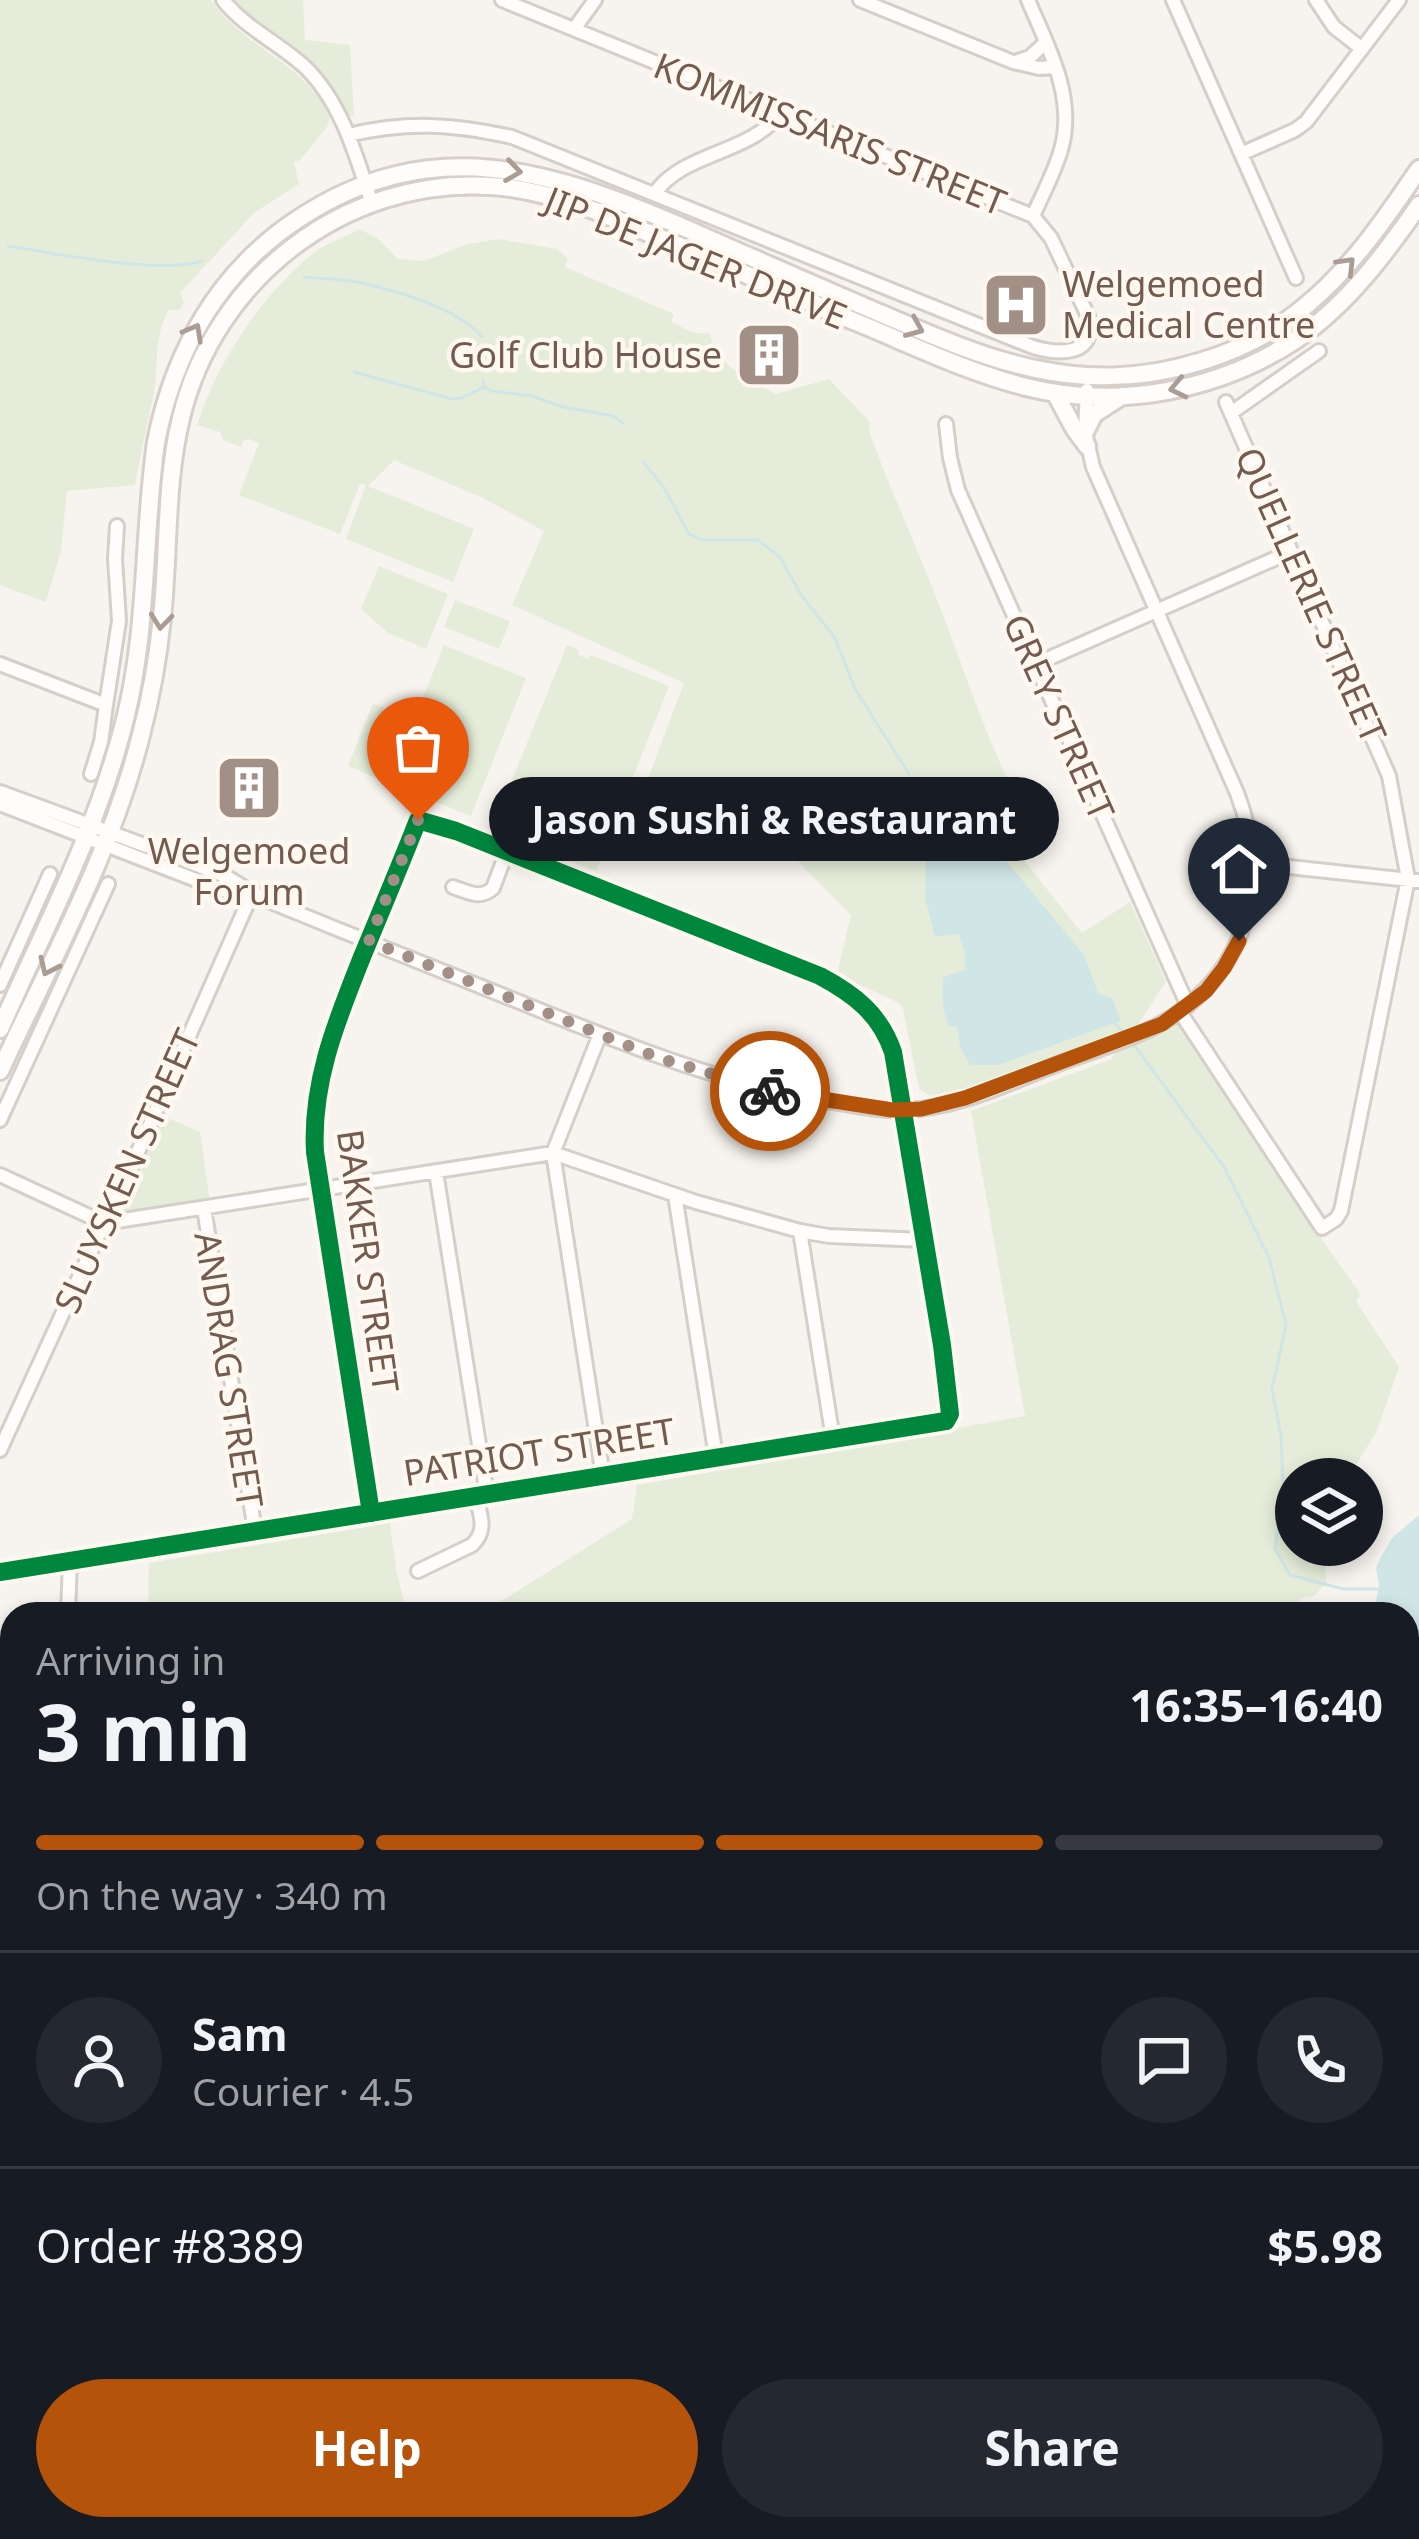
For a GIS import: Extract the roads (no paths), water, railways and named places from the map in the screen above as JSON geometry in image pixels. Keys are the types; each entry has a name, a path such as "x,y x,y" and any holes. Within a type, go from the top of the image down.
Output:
{"main road":[{"name":"JIP DE JAGER DRIVE","path":"143,596 156,442 185,347 221,290 250,257 294,222 366,185 455,167 496,168 551,178 614,198 968,349 1122,396 1208,382 1297,338 1348,294 1419,205"},
{"name":"JIP DE JAGER DRIVE","path":"0,1071 107,838 141,736 162,616 172,470 191,382 223,319 258,276 318,229 372,204 421,190 481,186 567,200 960,366 1055,393 1176,370 1228,352 1284,322 1321,293 1364,248 1419,169"},
{"path":"1055,393 1075,430 1086,439 1094,414 1122,396"},
{"path":"0,1029 111,769 127,715 152,563 159,484 172,470"}],"street":[{"path":"223,0 304,66 334,104 372,204"},
{"name":"KOMMISSARIS STREET","path":"502,0 1033,216 1051,238 1088,316 1088,336 1077,349 1066,352 1033,346 656,194"},
{"path":"574,29 595,0"},
{"path":"860,0 1013,62 1055,67"},
{"path":"1028,0 1064,96 1063,143 1033,216"},
{"path":"1173,0 1296,278"},
{"path":"1316,0 1334,27 1362,49"},
{"path":"1241,154 1306,122 1399,0"},
{"path":"1013,62 1030,57 1046,42"},
{"path":"348,135 393,126 478,130 543,148 656,194 670,176 754,138 781,113"},
{"name":"QUELLERIE STREET","path":"1319,352 1228,407 1389,776 1413,880 1341,1211 1322,1228"},
{"path":"0,804 227,877 255,895 677,1065 780,1094 904,1111 941,1106 1131,1037 1184,1009 1224,968 1247,913 1253,863 1244,811 1093,466 1086,439 1087,387"},
{"name":"GREY STREET","path":"946,424 958,490 1184,1009 1322,1228"},
{"path":"91,774 119,621 117,526"},
{"path":"1036,664 1290,552"},
{"path":"0,664 106,705"},
{"path":"0,792 87,831"},
{"name":"BAKKER STREET","path":"371,1513 320,1189 313,1126 318,1088 337,1019 418,820 508,851"},
{"path":"0,1175 104,1223 553,1153 675,1196 800,1232 924,1240 889,1039 866,1006 849,992 820,976 508,851 488,892 477,895 453,886"},
{"path":"1253,863 1413,880"},
{"path":"0,985 50,874"},
{"path":"0,1120 108,884"},
{"name":"SLUYSKEN STREET","path":"0,1450 255,895"},
{"path":"600,1034 553,1153 603,1476"},
{"path":"418,1571 472,1545 483,1527 436,1172"},
{"path":"675,1196 716,1457"},
{"name":"ANDRAG STREET","path":"203,1208 255,1531"},
{"path":"800,1232 833,1438"},
{"name":"PATRIOT STREET","path":"0,1572 946,1421 950,1414 924,1240"},
{"path":"68,1602 70,1561"}],"waterway":[{"path":"8,246 135,264 202,261"},
{"path":"304,277 363,283 415,298 461,319 482,337"},
{"path":"354,372 452,399 482,388"},
{"path":"483,381 491,391 613,416 624,424"},
{"path":"643,462 663,486 689,534 702,540 758,540 780,557 801,595 835,638 855,689 909,774"},
{"path":"918,787 928,797"},
{"path":"1115,1023 1126,1035"},
{"path":"1132,1042 1224,1167 1269,1258 1286,1325 1272,1389 1283,1485 1275,1549 1290,1575 1343,1589 1377,1589"}],"place":[{"name":"Welgemoed Medical Centre","path":"1016,305"},
{"name":"Golf Club House","path":"769,355"},
{"name":"Welgemoed Forum","path":"249,788"},
{"name":"Jason Sushi & Restaurant","path":"418,820"}]}
